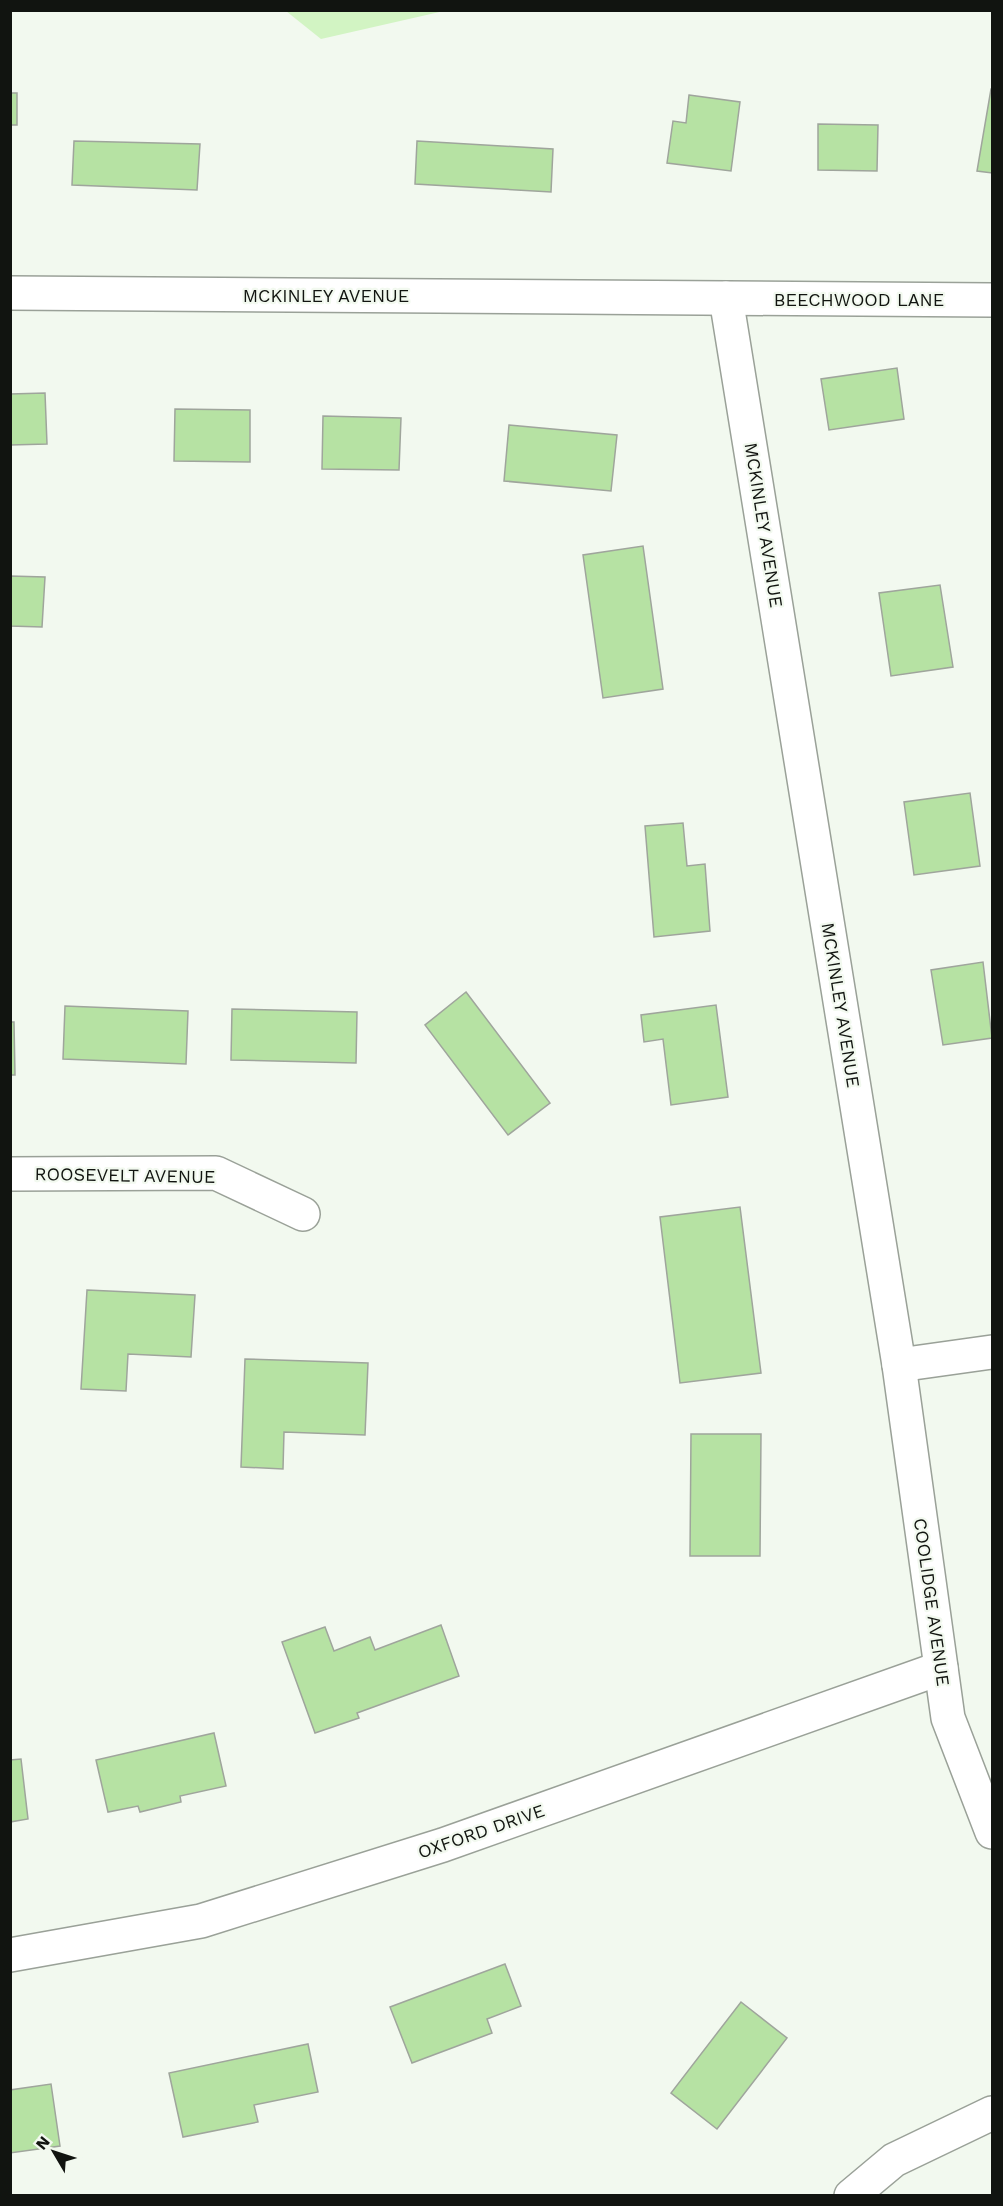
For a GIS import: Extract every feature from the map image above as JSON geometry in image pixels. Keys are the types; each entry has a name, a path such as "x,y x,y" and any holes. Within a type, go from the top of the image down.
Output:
{"street":[{"name":"MCKINLEY AVENUE","path":"10,292 726,298 899,1365"},
{"name":"BEECHWOOD LANE","path":"726,298 993,300"},
{"name":"ROOSEVELT AVENUE","path":"10,1174 216,1173 303,1214"},
{"path":"899,1365 993,1352"},
{"name":"COOLIDGE AVENUE","path":"899,1365 948,1718 993,1832"},
{"name":"OXFORD DRIVE","path":"10,1954 201,1921 443,1845 941,1668"},
{"path":"851,2196 894,2160 993,2113"}],"green space":[{"path":"286,11 444,11 321,39"}],"building":[{"path":"992,89 992,173 977,171"},
{"path":"10,93 17,93 17,125 10,125"},
{"path":"689,95 740,102 731,171 667,163 673,121 686,123"},
{"path":"818,124 878,125 877,171 818,170"},
{"path":"74,141 200,144 197,190 72,185"},
{"path":"417,141 553,149 551,192 415,184"},
{"path":"897,368 904,419 829,430 821,379"},
{"path":"45,393 47,444 10,445 10,394"},
{"path":"175,409 250,410 250,462 174,461"},
{"path":"323,416 401,418 399,470 322,469"},
{"path":"509,425 617,435 611,491 504,481"},
{"path":"643,546 663,689 603,698 583,555"},
{"path":"10,576 45,577 42,627 10,626"},
{"path":"940,585 953,667 891,676 879,593"},
{"path":"970,793 980,866 914,875 904,802"},
{"path":"683,823 687,866 705,864 710,931 654,937 645,826"},
{"path":"983,962 992,1038 943,1045 931,970"},
{"path":"466,992 550,1103 508,1135 425,1025"},
{"path":"716,1005 728,1097 671,1105 663,1039 644,1042 641,1015"},
{"path":"65,1006 188,1011 186,1064 63,1059"},
{"path":"232,1009 357,1012 356,1063 231,1060"},
{"path":"10,1022 14,1022 15,1075 10,1075"},
{"path":"740,1207 761,1373 680,1383 660,1217"},
{"path":"87,1290 195,1295 191,1357 128,1354 126,1391 81,1389"},
{"path":"245,1359 368,1363 365,1435 284,1432 283,1469 241,1467"},
{"path":"691,1434 761,1434 760,1556 690,1556"},
{"path":"441,1625 459,1676 357,1713 359,1718 315,1733 282,1642 325,1627 334,1651 370,1637 375,1650"},
{"path":"214,1733 226,1786 180,1796 181,1802 140,1812 138,1806 108,1812 96,1760"},
{"path":"21,1759 28,1819 10,1822 10,1760"},
{"path":"505,1964 521,2006 487,2019 492,2033 412,2063 390,2007"},
{"path":"741,2002 787,2038 717,2129 671,2093"},
{"path":"308,2044 318,2092 254,2105 258,2122 183,2137 169,2073"},
{"path":"51,2084 60,2146 10,2153 10,2090"}]}
